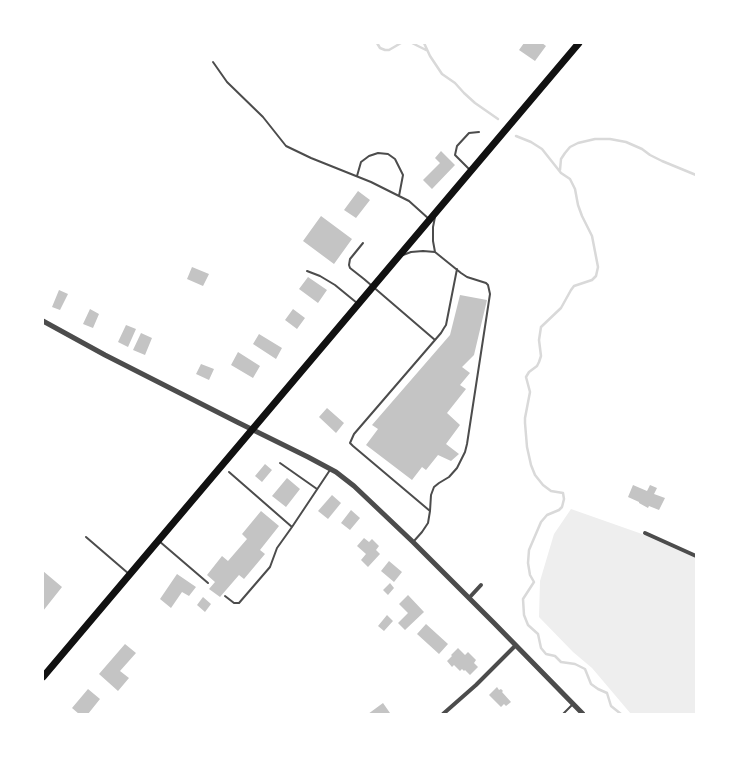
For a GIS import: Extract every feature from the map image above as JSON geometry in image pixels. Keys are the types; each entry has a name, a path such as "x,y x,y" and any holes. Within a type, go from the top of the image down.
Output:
{"highway":[{"path":"43,677 579,43"}],"street":[{"path":"43,321 105,355 308,457 330,469 354,486 413,542 583,714"},
{"path":"644,533 696,556"},
{"path":"469,598 481,585"},
{"path":"443,714 476,685 515,646"}],"lane":[{"path":"214,62 228,82 263,117 286,146 371,182 409,201 430,220"},
{"path":"471,171 456,155 457,146 469,133 478,132"},
{"path":"357,176 361,162 369,156 388,154 395,159 403,175 399,196"},
{"path":"435,252 433,227 436,212"},
{"path":"363,243 350,259 350,268 435,340"},
{"path":"398,258 411,252 435,252 467,277 486,283 490,294 465,452 457,468 449,477 434,487 431,495 428,523 413,542"},
{"path":"430,510 350,443 354,434 441,333 446,325 457,269"},
{"path":"307,271 320,276 335,285 358,304"},
{"path":"280,463 317,489"},
{"path":"225,596 234,603 239,603 270,567 277,548 330,469"},
{"path":"229,472 292,527"},
{"path":"86,537 130,574"},
{"path":"158,540 208,583"},
{"path":"563,714 573,704"}],"shaded area":[{"path":"571,509 642,534 696,558 696,714 631,714 592,668 573,652 539,617 540,581 554,534"}],"building":[{"path":"524,43 542,43 546,46 535,61 519,50"},
{"path":"441,151 455,165 432,189 423,180 440,163 435,158"},
{"path":"358,191 370,200 356,218 344,210"},
{"path":"321,216 352,239 334,264 303,241"},
{"path":"192,267 209,274 203,286 187,279"},
{"path":"308,277 327,290 318,303 299,289"},
{"path":"59,290 68,294 60,310 52,307"},
{"path":"460,295 487,300 474,355 462,367 470,373 460,385 466,389 447,413 460,425 446,444 459,454 451,461 438,455 426,470 422,467 412,480 366,445 378,429 372,425 450,335"},
{"path":"90,309 99,314 93,328 83,324"},
{"path":"293,309 305,318 297,329 285,320"},
{"path":"126,325 136,329 128,347 118,342"},
{"path":"141,333 152,338 145,355 133,350"},
{"path":"259,334 282,348 276,359 253,344"},
{"path":"238,352 260,366 253,378 231,365"},
{"path":"201,364 214,369 209,380 196,374"},
{"path":"327,408 344,423 336,433 319,417"},
{"path":"265,464 272,470 262,482 255,476"},
{"path":"287,478 300,489 286,507 272,496"},
{"path":"633,485 647,491 650,485 657,488 654,494 665,498 659,510 649,506 648,508 628,497"},
{"path":"332,495 341,503 328,519 318,511"},
{"path":"351,510 360,518 350,530 341,523"},
{"path":"261,511 279,526 260,550 265,554 244,579 239,575 220,597 209,589 215,582 207,575 222,556 228,561 247,539 242,534"},
{"path":"364,538 369,542 372,539 379,546 376,550 380,554 368,567 361,560 366,554 357,546"},
{"path":"389,561 402,572 394,582 381,571"},
{"path":"43,571 62,587 43,611"},
{"path":"177,574 196,587 189,596 182,592 171,608 160,599"},
{"path":"390,583 394,588 388,595 383,590"},
{"path":"408,595 424,612 405,630 398,623 408,613 399,604"},
{"path":"203,597 211,604 205,612 197,605"},
{"path":"387,615 393,621 384,631 378,626"},
{"path":"426,624 448,644 439,654 417,634"},
{"path":"125,644 136,653 120,671 129,678 118,691 99,674"},
{"path":"458,648 465,655 468,652 476,660 474,663 478,667 470,675 465,670 464,671 462,669 460,671 454,665 452,667 447,661"},
{"path":"497,687 499,690 501,689 503,691 502,692 511,702 506,706 504,704 501,707 489,695"},
{"path":"88,689 100,699 88,714 79,714 72,708"},
{"path":"383,703 390,713 368,714"}],"waterway":[{"path":"377,43 380,48 385,50 389,50 401,43"},
{"path":"412,43 426,50"},
{"path":"424,43 430,56 442,74 455,83 475,103 498,119"},
{"path":"516,136 531,142 542,149 561,173 570,179 575,189 582,216 592,236 598,267 596,276 592,280 574,286 561,308 541,327 539,340 541,356 537,366 529,372 526,377 530,392 525,423 527,447 531,465 535,475 543,485 551,491 563,493 564,499 562,507 559,510 547,515 541,522 529,550 528,563 530,575 534,582 523,599 524,615 528,625 538,634 541,648 546,654 555,656 561,662 575,664 585,669 591,684 607,693 611,706 621,714"},
{"path":"560,170 561,159 570,147 578,143 595,139 610,139 626,142 642,149 662,161 696,175"}]}
